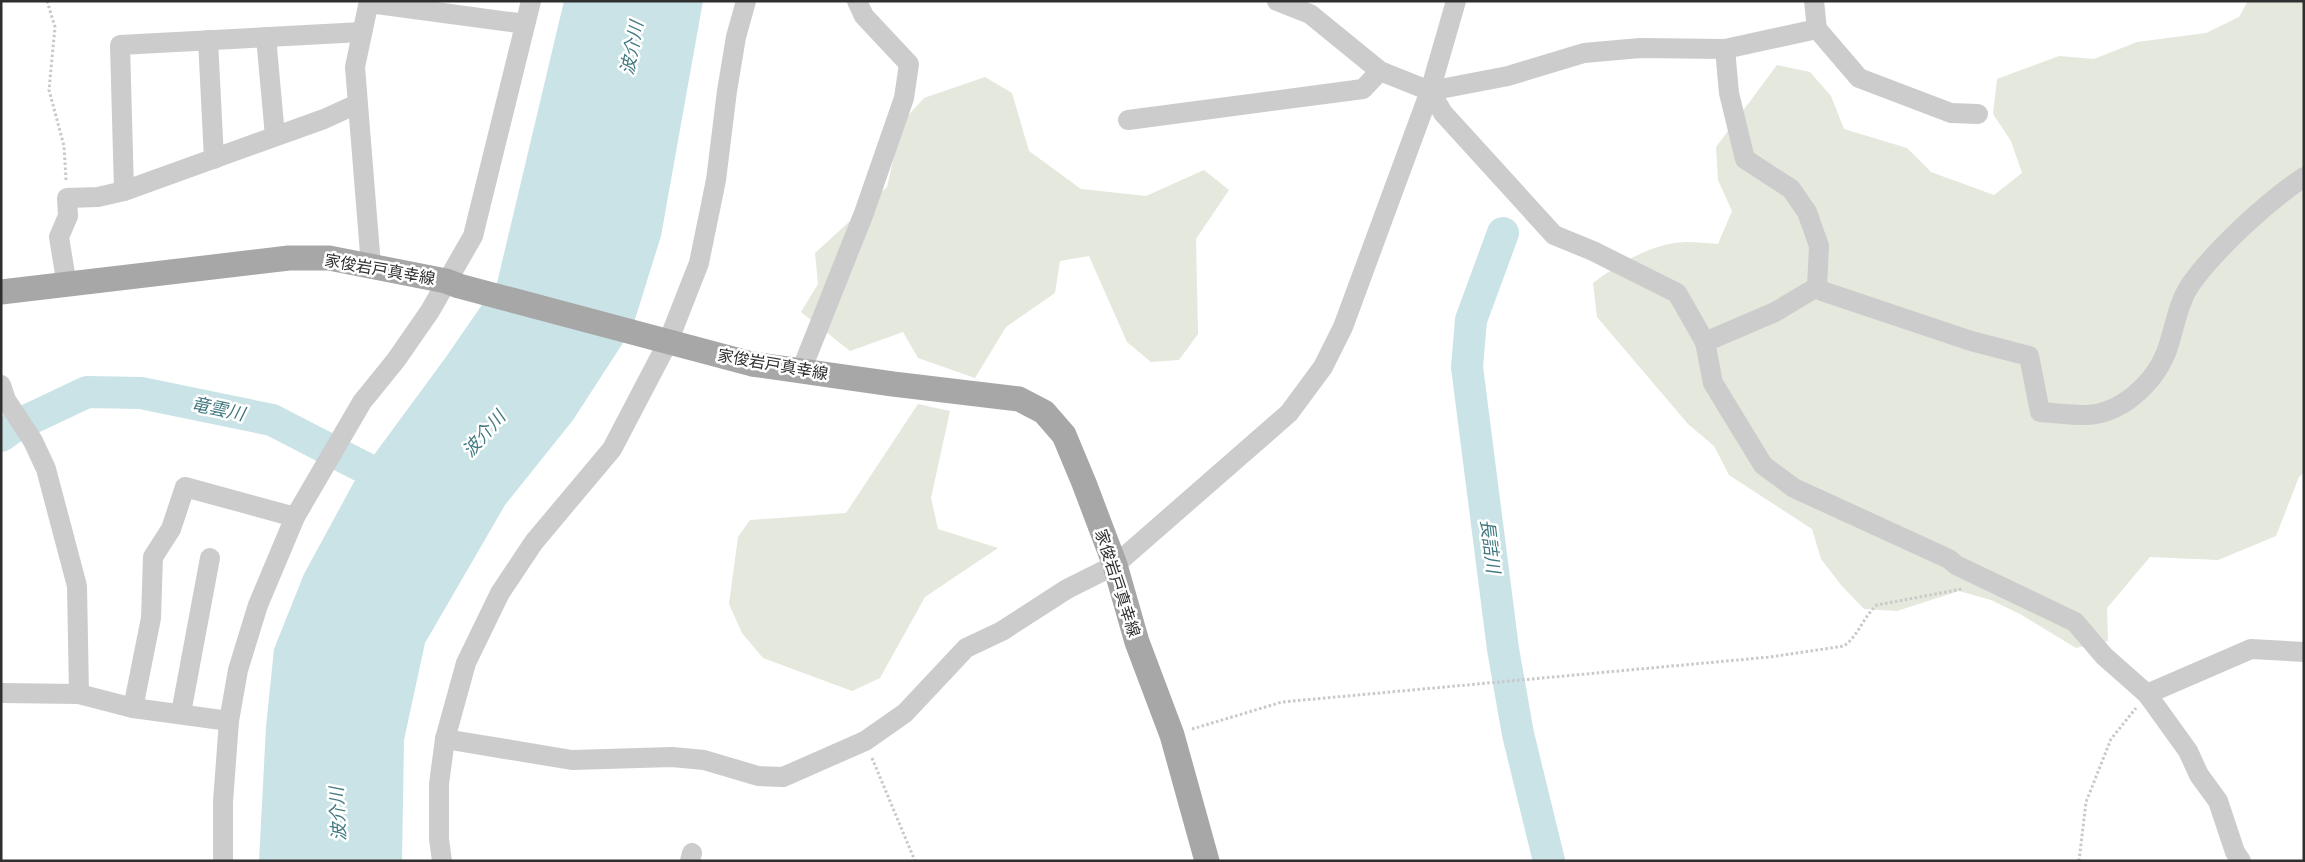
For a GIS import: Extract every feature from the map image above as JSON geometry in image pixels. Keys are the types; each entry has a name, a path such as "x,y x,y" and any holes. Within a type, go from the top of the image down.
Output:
{"main road":[{"name":"家俊岩戸真幸線","path":"1,292 67,286 289,258 329,258 452,284 752,364 1019,400 1044,412 1064,436 1084,483 1115,566 1137,642 1172,735 1207,861"}],"street":[{"path":"223,861 223,802 229,721 238,670 258,605 295,517 362,402 396,360 430,311 452,284 473,236 531,1"},
{"path":"442,861 439,839 439,784 445,739 466,663 500,592 534,542 612,449 648,382 663,340 699,263 716,180 732,64 746,1"},
{"path":"801,371 864,213 904,98 908,72 909,64 864,16 857,1"},
{"path":"1277,1 1310,14 1380,71 1430,91 1508,76 1584,53 1640,48 1725,49 1817,29"},
{"path":"445,739 572,760 672,758 704,760 758,776 783,777 865,741 905,713 966,648 1002,631 1067,589 1115,566 1289,413 1323,367 1343,327 1430,91 1456,1"},
{"path":"1814,1 1817,29 1859,78 1951,113 1978,114"},
{"path":"371,266 357,104 356,67 369,2 525,24"},
{"path":"124,191 120,44 362,32"},
{"path":"266,37 276,136"},
{"path":"208,40 214,159"},
{"path":"1725,49 1729,93 1745,159 1791,189 1807,212 1819,246 1817,287"},
{"path":"1128,120 1363,89 1380,71"},
{"path":"1430,91 1443,113 1554,235 1593,251 1677,293 1705,342 1714,384 1763,464 1794,488 1949,559 2075,622 2104,656 2147,694 2188,751 2199,775 2218,801 2235,852 2241,861"},
{"path":"67,286 59,237 68,216 67,198 98,197 124,191 324,119 357,104"},
{"path":"1817,287 1822,291 1971,341 2029,356 2040,412 2088,415 2115,408 2142,389 2153,378 2166,353 2178,311 2192,283 2219,250 2288,188 2304,177"},
{"path":"1705,342 1775,312 1817,287"},
{"path":"4,393 33,441 46,469 77,586 79,694"},
{"path":"133,708 150,618 153,557 172,529 186,487 295,517"},
{"path":"181,713 210,558"},
{"path":"2147,694 2251,649 2304,652"},
{"path":"1,693 79,694 133,708 229,721"}],"path":[{"path":"47,1 55,28 50,90 64,146 67,198"},
{"path":"1172,735 1282,702 1751,659 1844,646 1853,639 1867,614 1877,606 1994,583"},
{"path":"2079,861 2086,802 2111,740 2147,694"},
{"path":"865,741 915,861"}],"shaded area":[{"path":"2248,1 2304,1 2304,472 2299,477 2276,536 2218,560 2150,557 2107,608 2108,641 2076,648 2020,614 1991,600 1959,591 1897,611 1864,609 1841,585 1821,559 1812,529 1729,475 1714,446 1688,424 1597,317 1593,283 1614,268 1637,255 1673,243 1718,244 1732,211 1718,180 1716,147 1777,65 1810,72 1831,96 1844,129 1907,148 1931,172 1994,195 2022,173 2011,141 1993,114 1997,79 2059,56 2094,59 2137,42 2206,33 2239,17"},
{"path":"985,77 1012,93 1029,151 1081,189 1146,196 1204,170 1229,190 1196,239 1198,334 1179,360 1151,362 1127,342 1089,256 1060,261 1055,293 1006,327 975,378 918,358 903,332 850,351 801,312 818,284 815,253 887,187 902,122 924,98"},
{"path":"918,404 950,411 931,498 938,529 998,548 925,597 880,678 852,691 763,658 742,633 729,604 738,537 750,520 846,513"}],"water":[{"name":"波介川","path":"564,1 703,1 661,236 632,329 573,420 505,505 425,643 404,740 402,861 259,861 266,727 274,649 304,574 354,482 446,357 497,283"}],"waterway":[{"name":"長詰川","path":"1503,233 1471,320 1467,367 1503,649 1518,734 1549,861"},
{"name":"竜雲川","path":"1,436 15,426 87,392 141,393 272,420 404,488"}]}
